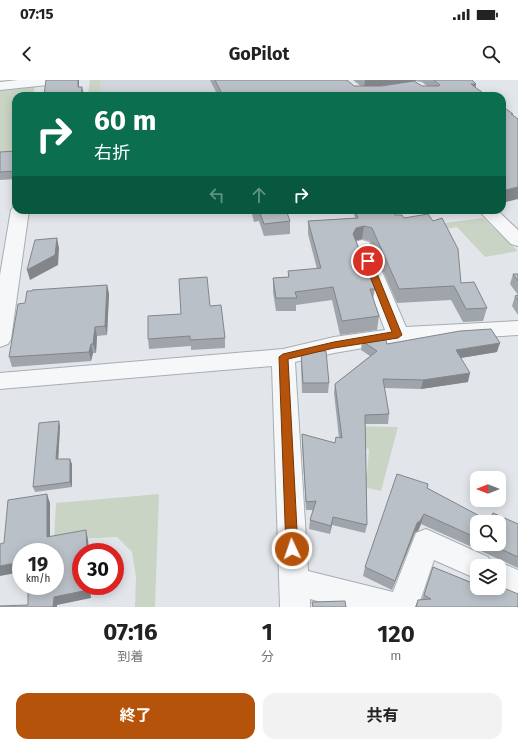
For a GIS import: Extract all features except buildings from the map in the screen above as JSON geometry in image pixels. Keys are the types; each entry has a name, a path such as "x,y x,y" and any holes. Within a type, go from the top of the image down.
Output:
{"street":[{"path":"0,86 57,80"},
{"path":"39,92 40,81"},
{"path":"0,339 19,214"},
{"path":"490,214 518,240"},
{"path":"362,246 398,335"},
{"path":"0,381 283,357 334,345 398,335 518,328"},
{"path":"283,357 294,594 394,607"},
{"path":"403,607 426,542 470,562"},
{"path":"506,579 518,585"}],"shaded area":[{"path":"90,80 336,80 350,92 88,92"}],"green space":[{"path":"90,80 109,80 99,81 101,92 88,92"},
{"path":"35,85 34,92 12,92 12,158 0,159 0,89"},
{"path":"483,218 518,251 485,257 457,227 424,233 407,228"},
{"path":"343,426 398,427 381,491 359,486 363,473 367,473 369,449 364,448"},
{"path":"159,494 155,607 135,607 136,577 132,552 117,537 54,540 56,503"}],"route":[{"path":"292,549 283,357 334,345 398,335 368,261"}]}
